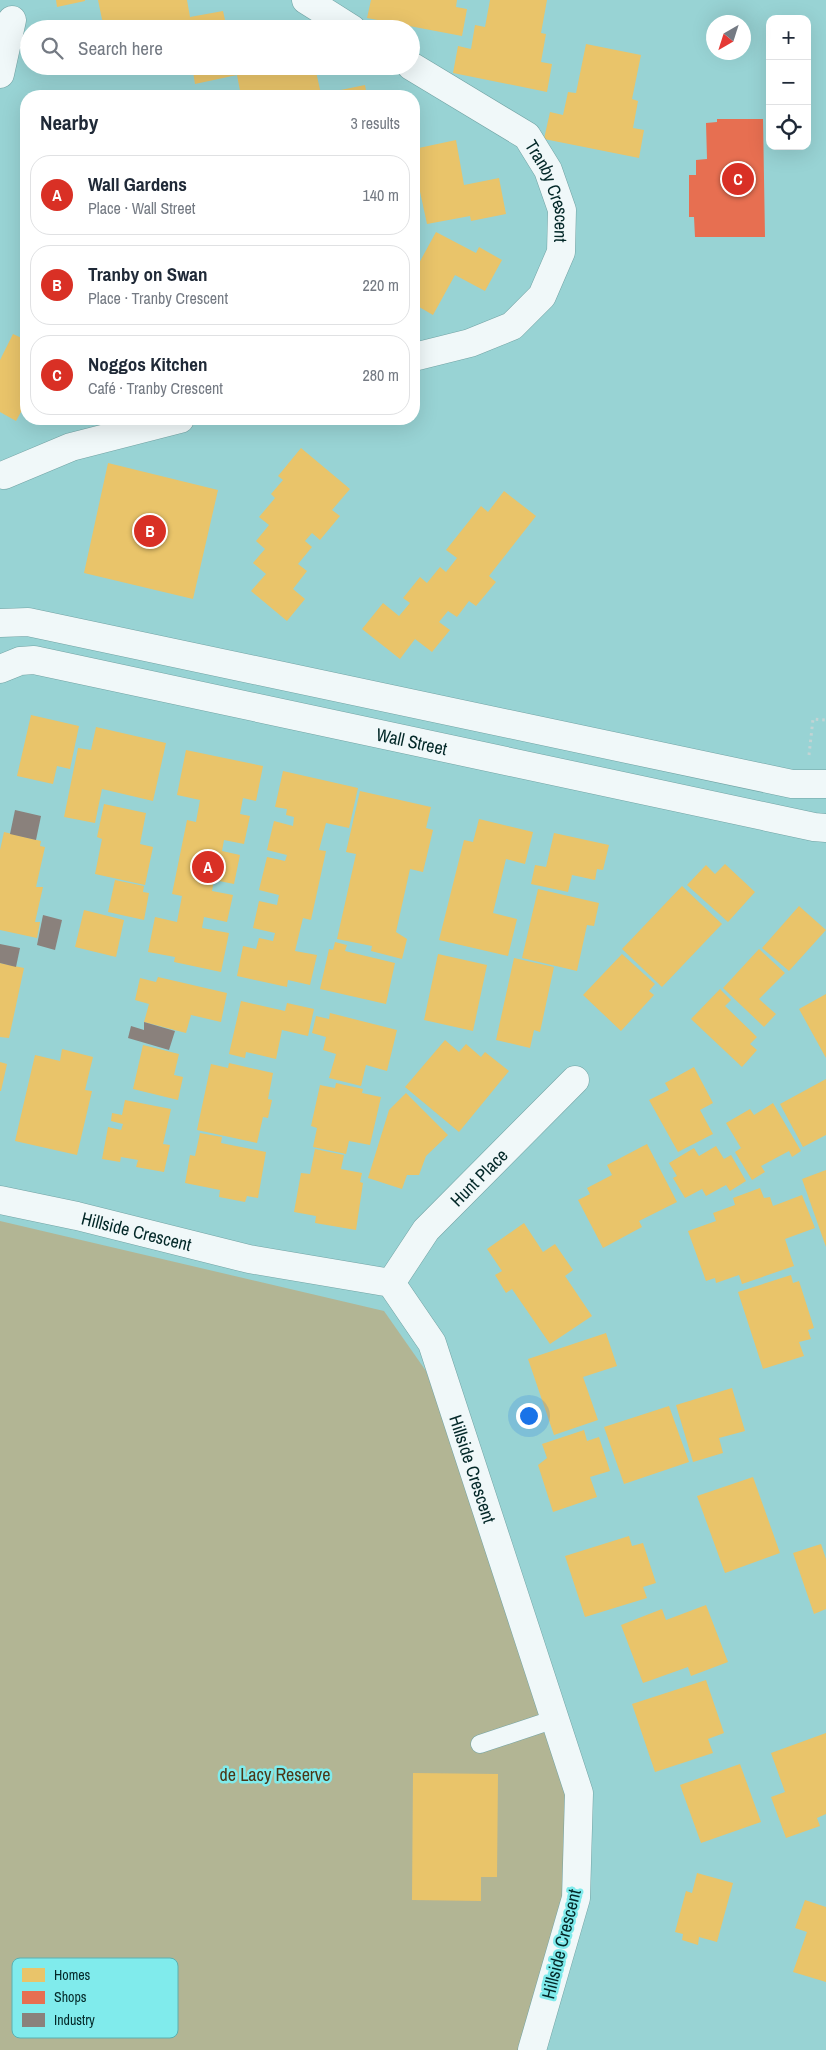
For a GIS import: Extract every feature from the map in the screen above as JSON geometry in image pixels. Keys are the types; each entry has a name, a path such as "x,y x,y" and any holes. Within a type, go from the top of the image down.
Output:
{"street":[{"path":"306,0 338,20"},
{"path":"0,74 12,20"},
{"name":"Tranby Crescent","path":"420,71 527,136 548,170 562,210 561,252 542,296 512,326 470,343 420,356"},
{"path":"1,478 71,447 157,425"},
{"name":"Wall Street","path":"1,619 28,622 792,784 826,784"},
{"path":"168,689 172,654"},
{"name":"Wall Street","path":"0,669 20,661 34,660 805,826 826,828"},
{"path":"452,750 458,714"},
{"path":"646,792 653,755"},
{"name":"Hunt Place","path":"391,1283 426,1230 575,1080"},
{"name":"Hillside Crescent","path":"0,1200 77,1216 249,1259 391,1283 432,1343 579,1793 576,1898 532,2050"}],"lane":[{"path":"480,1744 555,1719"}],"green space":[{"name":"de Lacy Reserve","path":"0,1221 384,1311 426,1371 574,1793 578,1844 532,2050 0,2050"}],"building: Homes":[{"path":"56,0 85,0 85,1 57,7"},
{"path":"98,0 187,0 190,17 223,11 225,20 102,20"},
{"path":"371,0 457,0 456,7 467,9 462,36 420,28 420,20 378,20 367,18"},
{"path":"490,0 547,0 541,33 546,34 541,62 552,64 547,92 453,73 458,46 471,49 475,25 485,27"},
{"path":"586,44 641,55 632,99 638,101 633,128 644,130 639,158 544,139 550,112 563,115 568,92 576,93"},
{"path":"194,75 237,75 195,84"},
{"path":"237,75 317,75 320,90 240,90"},
{"path":"365,85 366,90 341,90"},
{"path":"456,140 464,185 499,178 506,214 471,221 470,216 427,224 420,192 420,148"},
{"path":"436,232 476,253 479,247 502,260 485,291 455,275 433,315 420,307 420,261"},
{"path":"13,334 20,337 20,414 16,421 0,412 0,360"},
{"path":"301,448 350,489 332,510 340,516 320,540 312,533 305,541 312,547 298,564 307,571 293,589 305,599 287,621 251,591 266,574 253,563 265,549 256,541 269,525 259,517 275,498 271,494 283,480 278,476"},
{"path":"108,463 218,490 193,599 84,573"},
{"path":"504,491 536,516 489,576 496,582 476,606 469,601 457,617 448,611 439,622 450,630 432,652 415,639 400,659 362,629 383,603 399,616 410,603 403,598 420,577 427,583 440,567 446,572 457,558 446,550 481,506 488,512"},
{"path":"31,715 79,726 70,769 57,766 53,784 17,776"},
{"path":"96,727 166,743 153,801 102,789 95,823 64,817 78,748 91,750"},
{"path":"186,750 263,766 256,801 243,798 240,814 250,816 244,844 224,840 222,851 240,855 234,884 214,880 212,891 233,895 227,922 204,917 202,928 229,933 221,972 174,962 175,957 148,952 155,917 177,922 182,896 172,894 187,820 196,822 200,800 177,795"},
{"path":"283,771 358,788 349,828 326,823 319,850 326,851 311,920 303,918 295,951 317,955 310,985 288,980 287,987 237,976 243,946 256,949 259,938 273,941 275,933 253,928 259,901 277,905 279,895 259,890 267,857 285,861 287,855 267,850 274,821 293,826 294,817 286,815 287,809 275,807"},
{"path":"360,791 431,807 426,828 433,830 423,872 410,869 396,932 407,939 402,959 371,951 372,946 337,939 356,854 346,852"},
{"path":"104,804 146,813 140,844 153,847 145,885 95,874 102,839 97,837"},
{"path":"479,819 533,832 525,864 506,859 493,913 517,919 508,956 439,940 464,840 473,842"},
{"path":"4,832 41,841 40,846 45,847 36,887 43,887 35,922 40,922 37,938 0,930 0,850"},
{"path":"554,833 609,845 603,870 597,869 595,880 572,875 568,892 531,884 535,865 546,867"},
{"path":"725,864 755,892 728,922 687,885 706,865 715,874"},
{"path":"115,880 144,886 143,892 149,893 144,920 108,912"},
{"path":"682,886 722,924 662,987 622,949"},
{"path":"538,889 599,903 594,926 587,925 577,971 522,958"},
{"path":"799,906 826,930 789,971 762,948"},
{"path":"84,910 124,920 116,957 75,947"},
{"path":"335,942 347,945 345,951 395,963 386,1004 320,989 329,949 333,950"},
{"path":"759,949 785,973 759,999 776,1014 764,1027 723,988"},
{"path":"438,954 487,965 473,1031 424,1020"},
{"path":"622,954 655,984 649,991 654,995 621,1031 583,995"},
{"path":"514,958 554,967 540,1032 534,1030 530,1048 496,1040"},
{"path":"0,963 24,968 9,1038 0,1037"},
{"path":"158,977 227,993 221,1022 191,1015 186,1033 144,1022 149,1004 135,1000 140,978 156,982"},
{"path":"720,989 731,1000 725,1006 757,1037 750,1044 757,1050 742,1067 691,1019"},
{"path":"826,994 826,1058 799,1009"},
{"path":"241,1001 285,1011 287,1003 314,1009 308,1036 282,1030 276,1059 246,1052 245,1058 229,1054"},
{"path":"330,1013 397,1030 387,1071 366,1065 361,1086 329,1078 336,1054 323,1050 326,1037 312,1033 316,1016 329,1019"},
{"path":"445,1040 459,1052 466,1044 481,1057 485,1052 509,1071 459,1132 405,1087"},
{"path":"143,1045 179,1054 174,1075 183,1077 178,1100 133,1089"},
{"path":"62,1049 93,1057 85,1090 92,1091 77,1155 15,1141 35,1055 60,1061"},
{"path":"0,1062 7,1064 1,1091 0,1091"},
{"path":"229,1063 273,1073 268,1099 272,1100 268,1118 263,1117 257,1143 197,1130 211,1064 228,1068"},
{"path":"694,1067 713,1103 700,1110 713,1134 678,1152 649,1100 669,1090 665,1083"},
{"path":"826,1079 826,1135 803,1147 780,1104"},
{"path":"336,1083 363,1089 362,1093 381,1097 370,1145 349,1141 346,1154 313,1147 317,1128 311,1126 320,1085 335,1088"},
{"path":"406,1093 448,1135 426,1156 419,1175 407,1175 402,1189 368,1178 389,1110"},
{"path":"125,1100 171,1109 163,1144 170,1145 164,1172 136,1167 138,1160 121,1157 120,1162 102,1159 108,1127 121,1130 123,1124 111,1121 112,1113 122,1115"},
{"path":"773,1103 801,1151 792,1157 789,1151 761,1166 765,1172 752,1180 735,1152 741,1148 726,1123 750,1109 754,1115"},
{"path":"200,1133 222,1137 221,1143 266,1152 258,1198 247,1196 245,1202 219,1197 220,1190 185,1183 190,1155 195,1156"},
{"path":"647,1144 677,1202 639,1221 642,1227 603,1248 578,1200 590,1194 587,1188 612,1175 607,1165"},
{"path":"716,1146 724,1159 731,1155 746,1181 730,1191 726,1185 706,1196 702,1189 685,1198 673,1178 677,1176 669,1163 694,1148 699,1156"},
{"path":"315,1149 344,1155 341,1169 362,1173 360,1182 363,1183 356,1230 315,1223 316,1216 294,1212 301,1173 310,1174"},
{"path":"826,1170 826,1247 802,1179"},
{"path":"760,1188 764,1198 770,1197 773,1206 802,1195 815,1228 785,1239 794,1266 742,1284 739,1275 716,1283 715,1278 706,1281 688,1231 716,1221 713,1213 735,1205 733,1198"},
{"path":"524,1223 543,1252 555,1244 573,1270 565,1276 592,1316 550,1344 512,1289 506,1293 495,1275 502,1271 487,1249"},
{"path":"791,1275 793,1283 799,1281 814,1328 808,1330 811,1339 799,1342 804,1356 763,1369 738,1292"},
{"path":"606,1333 617,1366 583,1377 598,1420 554,1435 528,1359"},
{"path":"732,1388 745,1431 719,1438 723,1453 693,1462 676,1405"},
{"path":"669,1406 689,1462 624,1484 604,1427"},
{"path":"584,1430 587,1441 599,1437 610,1471 590,1477 597,1497 553,1512 538,1465 547,1458 542,1444"},
{"path":"753,1477 780,1553 725,1573 697,1496"},
{"path":"629,1536 632,1546 643,1543 656,1583 643,1587 647,1598 585,1617 565,1556"},
{"path":"821,1544 826,1559 826,1609 814,1614 793,1553"},
{"path":"706,1605 728,1662 691,1676 688,1667 643,1683 621,1625 662,1609 666,1620"},
{"path":"706,1680 724,1733 708,1739 713,1753 655,1772 632,1704"},
{"path":"826,1733 826,1814 817,1818 820,1826 786,1838 771,1797 785,1792 771,1753"},
{"path":"740,1764 761,1822 701,1843 680,1785"},
{"path":"413,1773 498,1774 497,1877 481,1877 481,1901 412,1900"},
{"path":"697,1873 733,1883 717,1942 699,1937 698,1945 682,1940 683,1934 675,1932 686,1891 692,1893"},
{"path":"805,1900 826,1907 826,1982 793,1972 807,1932 795,1928"}],"building: Shops":[{"path":"717,119 763,119 765,237 695,237 694,217 689,217 689,175 696,175 696,160 707,159 706,123 717,122"}],"building: Industry":[{"path":"15,810 41,816 36,840 10,834"},
{"path":"43,915 62,920 55,950 37,945"},
{"path":"0,944 20,948 16,967 0,963"},
{"path":"144,1022 175,1031 169,1050 128,1038 131,1026 144,1030"}],"place":[{"name":"Noggos Kitchen","path":"738,179"},
{"name":"Tranby on Swan","path":"150,531"},
{"name":"Wall Gardens","path":"208,867"}]}
